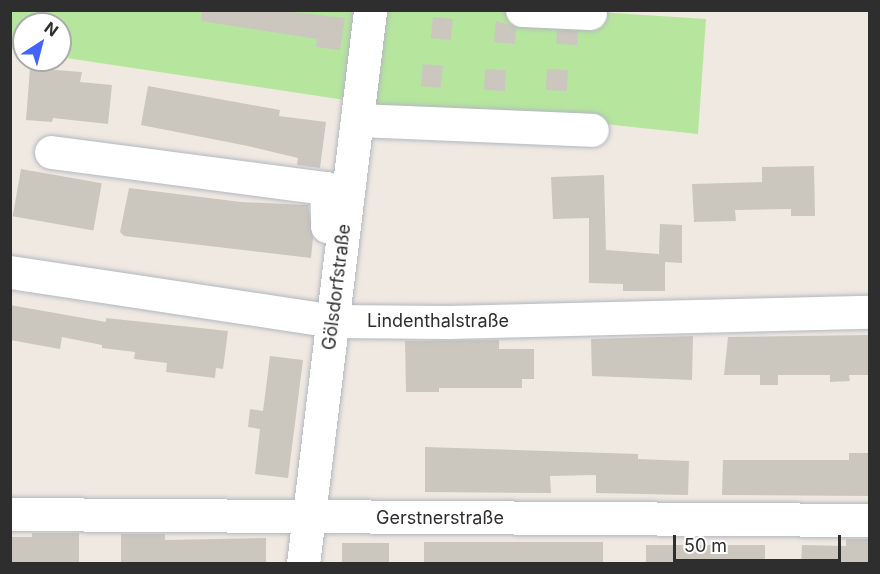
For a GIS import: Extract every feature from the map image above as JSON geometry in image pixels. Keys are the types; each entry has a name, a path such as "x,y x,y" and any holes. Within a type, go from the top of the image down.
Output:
{"street":[{"path":"522,10 591,13"},
{"name":"Gölsdorfstraße","path":"303,564 370,11"},
{"path":"344,232 327,226 326,188 338,148 356,132 592,130"},
{"path":"51,152 326,188"},
{"name":"Lindenthalstraße","path":"10,272 333,321 448,322 870,312"},
{"name":"Gerstnerstraße","path":"10,514 870,520"}],"green space":[{"path":"567,10 706,19 698,134 586,122 384,113 345,100 72,59 72,12 12,12 11,49 10,11"}],"building":[{"path":"202,10 274,10 345,18 340,50 316,47 317,39 201,21"},
{"path":"433,17 453,19 451,40 431,38"},
{"path":"496,21 516,27 515,44 494,42"},
{"path":"557,30 578,31 577,45 556,44"},
{"path":"423,64 443,66 441,88 421,86"},
{"path":"485,69 506,70 505,91 484,90"},
{"path":"547,69 568,70 567,91 546,90"},
{"path":"30,72 82,72 80,82 112,85 108,124 53,118 52,122 26,120"},
{"path":"148,86 280,110 279,116 326,122 320,168 297,165 298,158 141,125"},
{"path":"814,166 815,216 791,216 791,209 735,210 736,221 694,222 692,184 762,182 762,167"},
{"path":"21,169 102,183 93,231 13,216"},
{"path":"604,175 606,250 659,254 660,224 682,225 682,263 665,262 665,291 623,291 623,284 589,283 589,218 553,219 551,177"},
{"path":"129,188 241,202 308,205 313,238 311,258 124,236 120,232"},
{"path":"10,305 106,322 106,318 228,331 223,369 216,368 215,378 166,372 167,363 134,359 135,352 102,348 102,345 62,337 60,349 10,340"},
{"path":"870,335 870,375 849,375 850,381 830,382 830,375 778,375 778,385 760,385 760,375 724,375 728,337"},
{"path":"693,336 692,380 592,376 591,339"},
{"path":"499,340 499,349 534,349 534,379 522,379 522,388 439,388 439,392 406,392 405,341"},
{"path":"270,356 303,360 288,478 255,474 260,429 248,427 250,409 263,411"},
{"path":"425,447 638,454 638,459 689,461 688,495 596,493 596,475 550,476 551,493 425,492"},
{"path":"849,453 870,453 870,496 722,495 723,460 849,460"},
{"path":"32,533 79,533 79,564 10,564 10,537 32,537"},
{"path":"121,534 165,534 165,540 266,538 266,564 121,564"},
{"path":"846,539 870,539 870,564 801,564 802,545 846,546"},
{"path":"424,542 603,542 603,564 424,564"},
{"path":"342,543 389,543 389,564 342,564"},
{"path":"646,545 765,545 765,564 646,564"}]}
